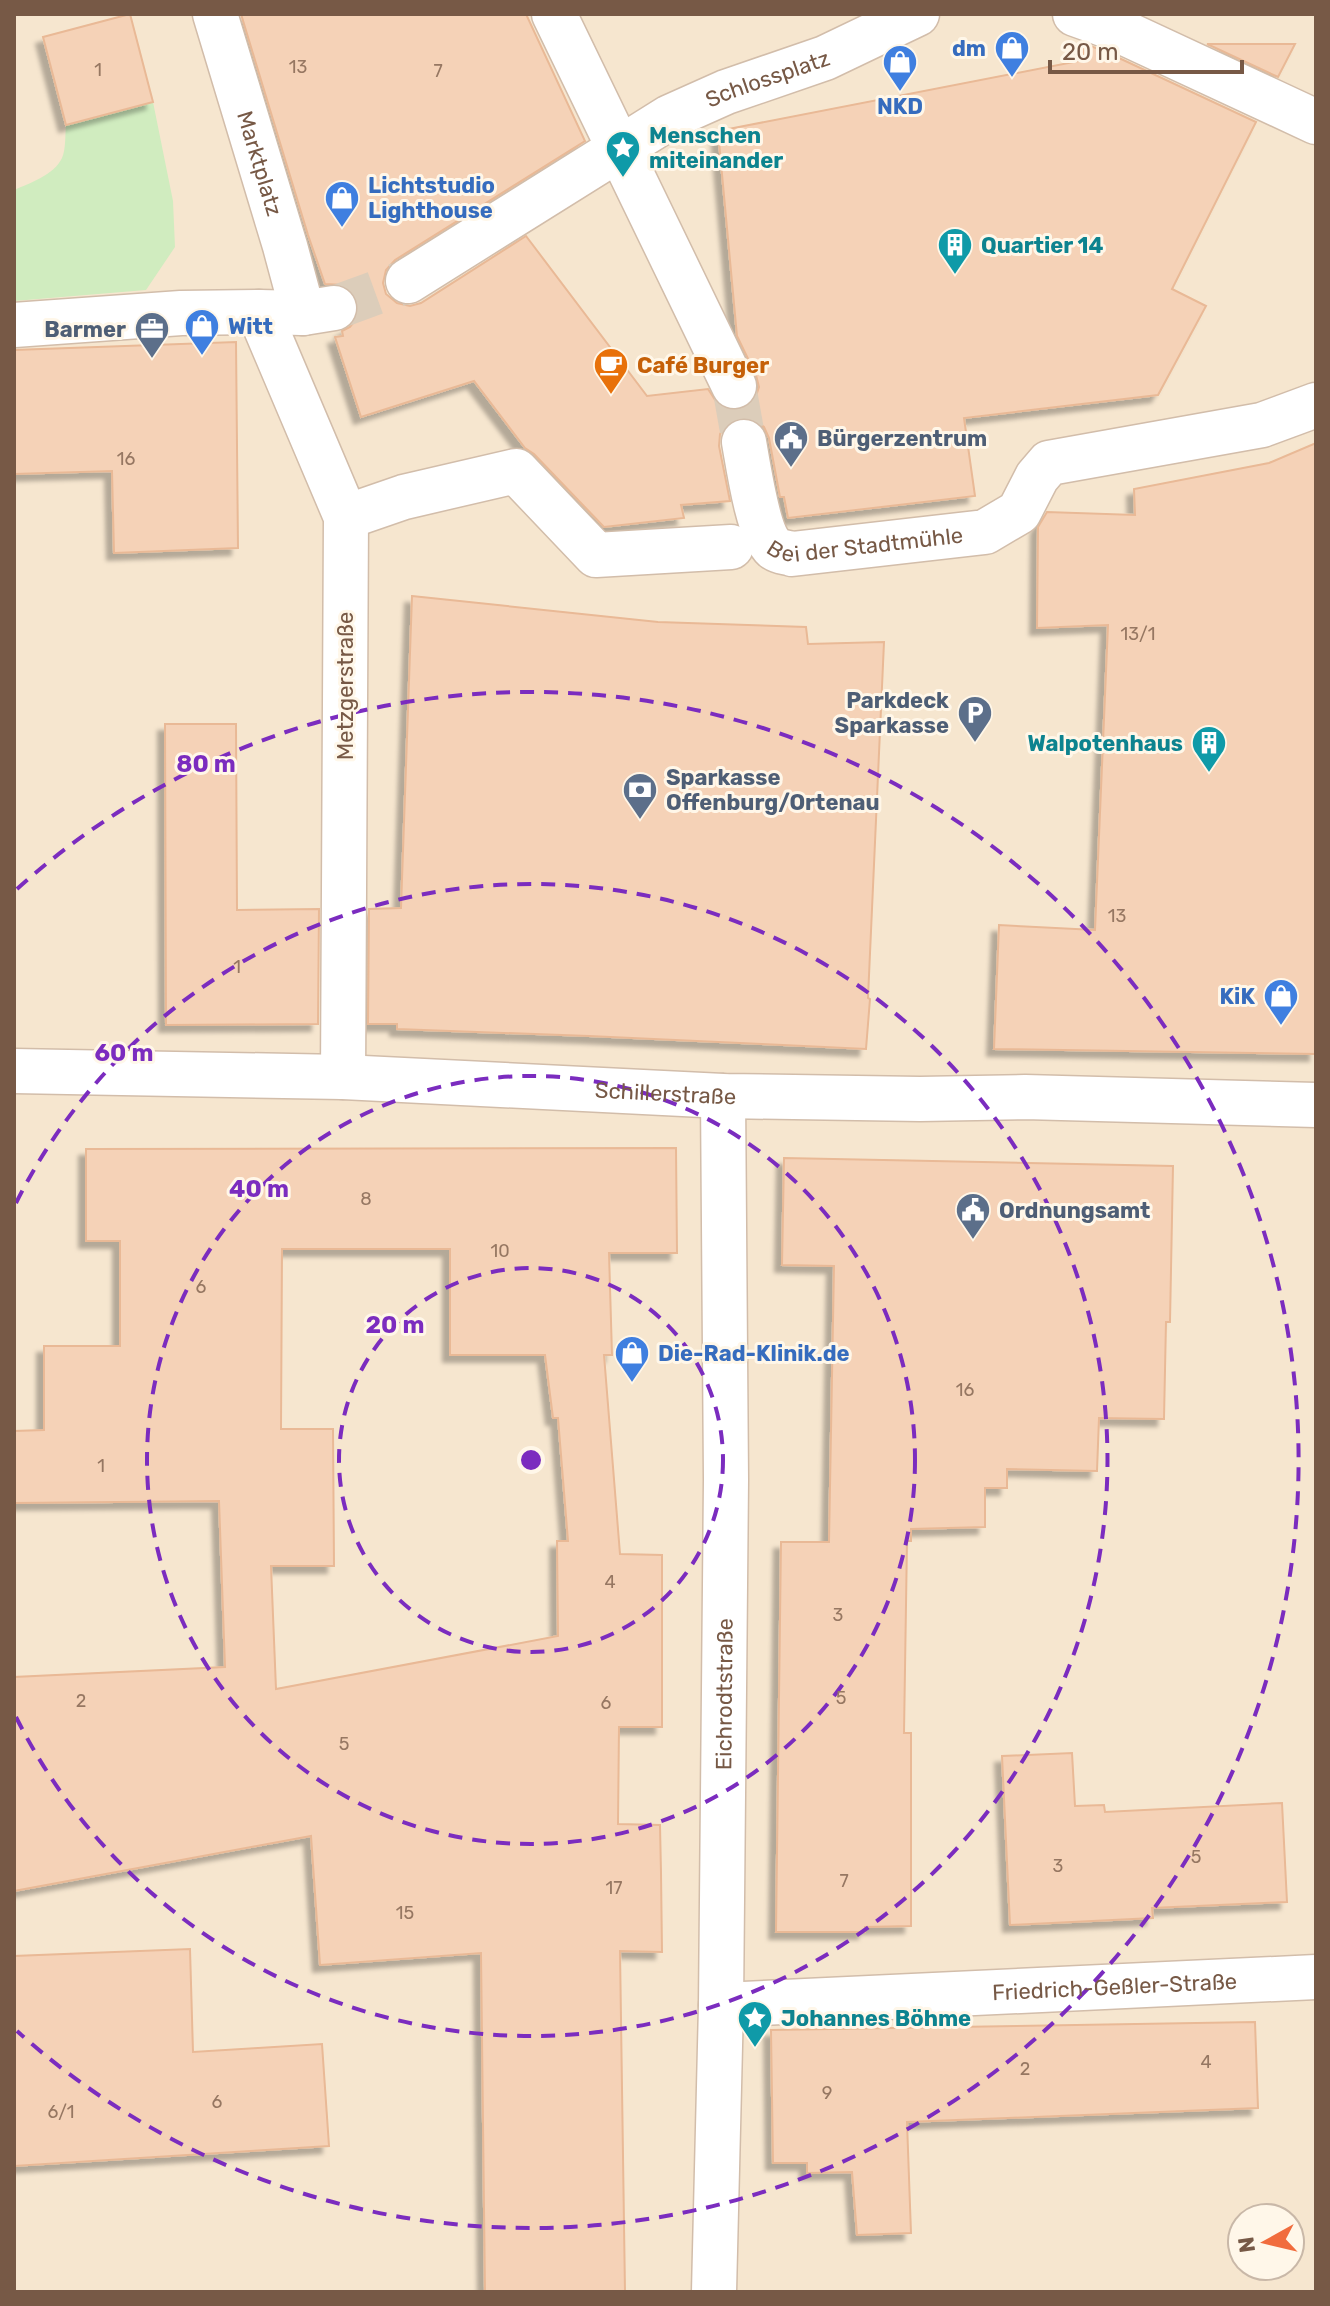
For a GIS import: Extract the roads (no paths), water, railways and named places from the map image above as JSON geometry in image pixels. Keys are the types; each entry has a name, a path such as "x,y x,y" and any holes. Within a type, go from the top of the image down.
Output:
{"street":[{"name":"Marktplatz","path":"14,325 181,313 318,310 285,246 215,14"},
{"path":"554,14 734,386"},
{"name":"Schlossplatz","path":"619,147 670,117 712,98 825,58 917,14"},
{"path":"1078,14 1316,122"},
{"path":"408,281 619,147"},
{"name":"Metzgerstraße","path":"259,312 346,517 343,1077"},
{"name":"Bei der Stadtmühle","path":"744,442 760,519 768,542 776,550 792,554 985,532 1019,512 1037,477 1049,463 1262,425 1316,405"},
{"path":"346,517 404,497 516,471 596,555 731,547"},
{"name":"Schillerstraße","path":"14,1071 343,1077 723,1096 1025,1097 1316,1105"},
{"name":"Eichrodtstraße","path":"714,2292 721,2005 726,1496 723,1096"},
{"name":"Friedrich-Geßler-Straße","path":"721,2005 1316,1977"}],"tunnel":[{"path":"334,308 408,281"},
{"path":"734,386 744,442"}],"place":[{"name":"dm","path":"1012,79"},
{"name":"NKD","path":"900,93"},
{"name":"Menschen miteinander","path":"623,179"},
{"name":"Lichtstudio Lighthouse","path":"342,229"},
{"name":"Quartier 14","path":"955,276"},
{"name":"Witt","path":"202,357"},
{"name":"Barmer","path":"152,360"},
{"name":"Café Burger","path":"611,396"},
{"name":"Bürgerzentrum","path":"791,469"},
{"name":"Parkdeck Sparkasse","path":"975,744"},
{"name":"Walpotenhaus","path":"1209,774"},
{"name":"Sparkasse Offenburg/Ortenau","path":"640,821"},
{"name":"KiK","path":"1281,1027"},
{"name":"Ordnungsamt","path":"973,1241"},
{"name":"Die-Rad-Klinik.de","path":"632,1384"},
{"name":"Johannes Böhme","path":"755,2049"}]}
